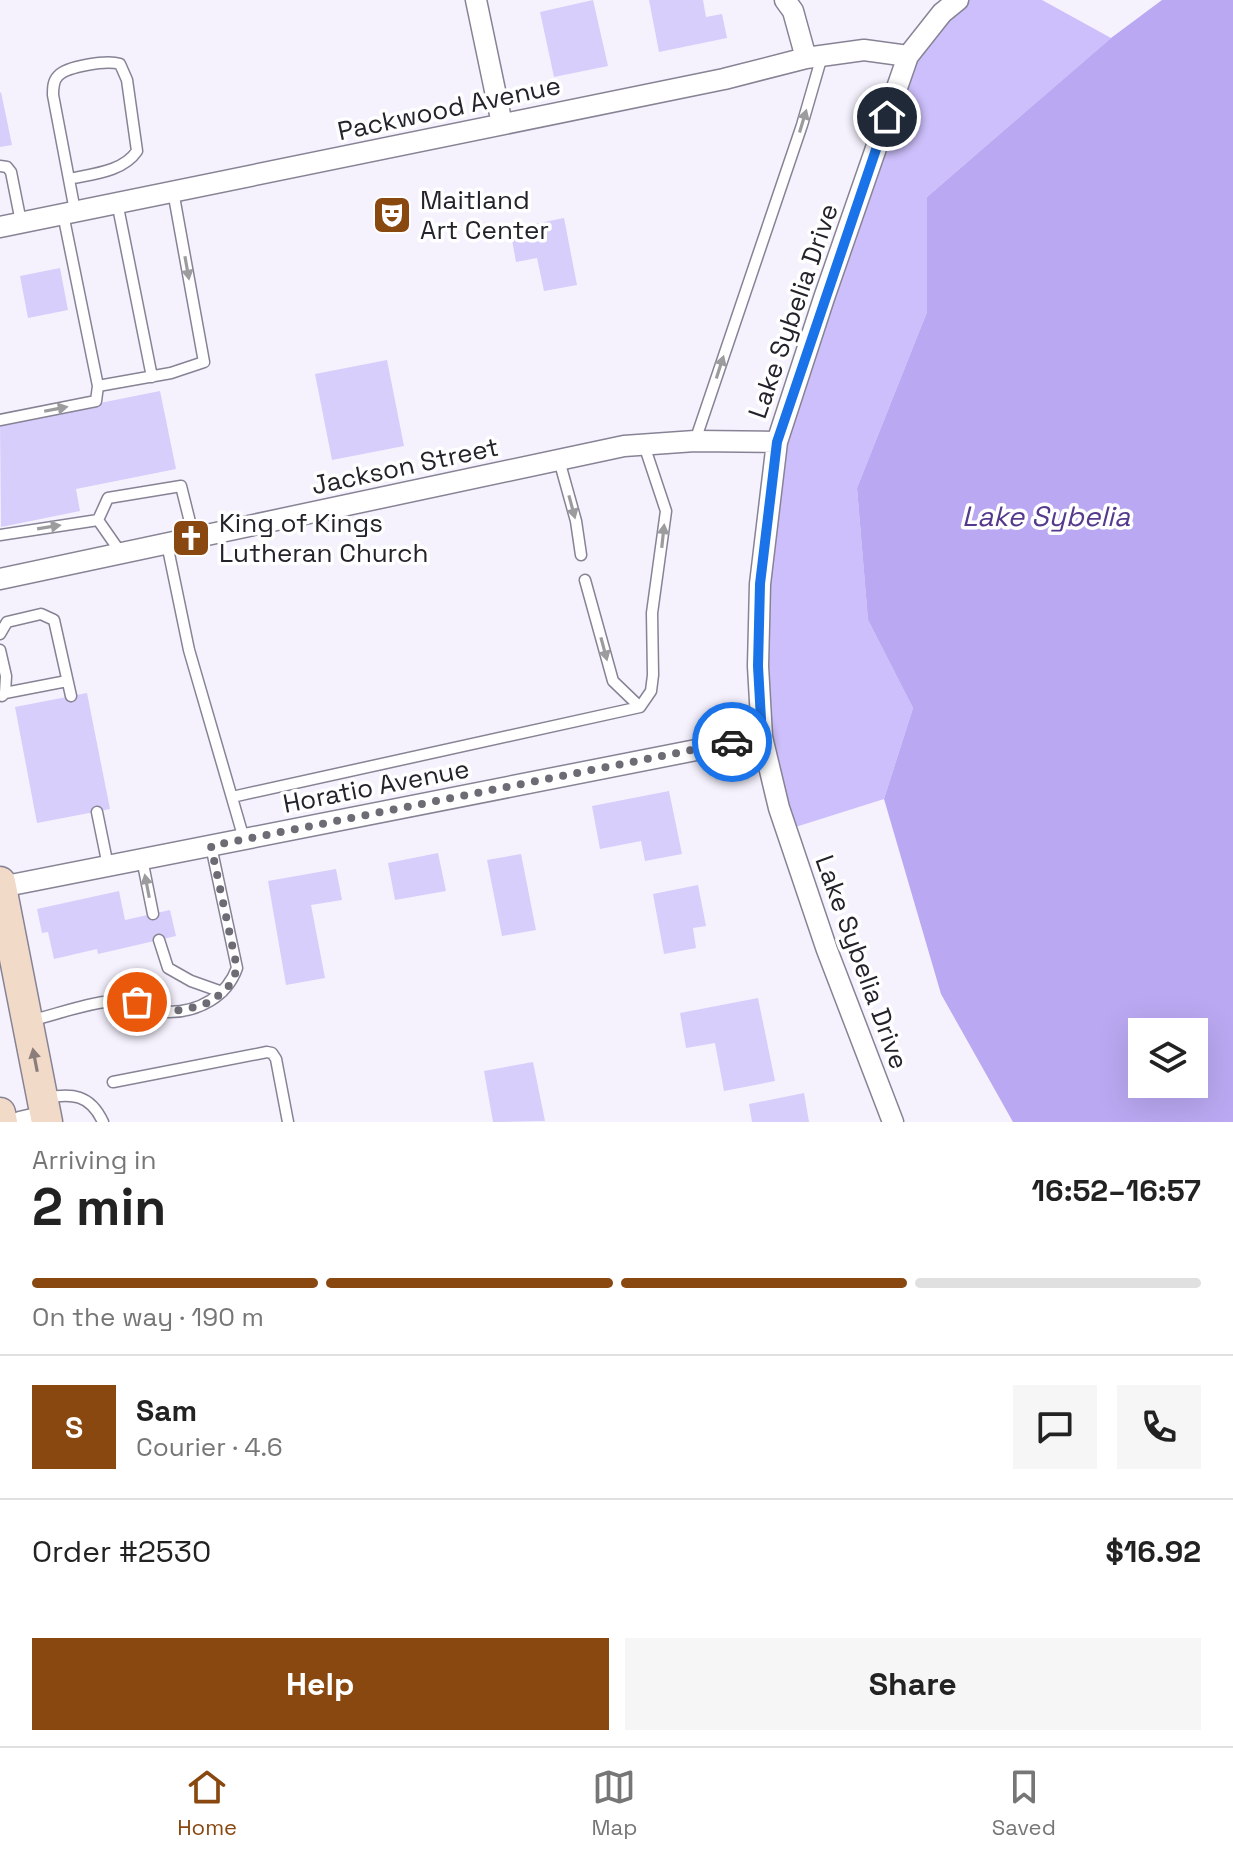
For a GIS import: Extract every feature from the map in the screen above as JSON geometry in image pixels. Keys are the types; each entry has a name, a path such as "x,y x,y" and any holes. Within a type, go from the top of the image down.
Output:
{"main road":[{"path":"1,884 27,1021 39,1115"},
{"path":"0,1113 2,1122"}],"street":[{"path":"476,0 502,124"},
{"path":"785,0 814,57"},
{"name":"Lake Sybelia Drive","path":"893,1122 827,950 779,808 762,737 758,666 760,584 777,442 908,56 942,13 958,0"},
{"name":"Packwood Avenue","path":"0,227 724,79 814,57 864,50 908,56"},
{"name":"Jackson Street","path":"0,579 624,446 695,441 777,442"},
{"name":"Horatio Avenue","path":"1,884 108,866 762,737"}],"lane":[{"path":"695,441 802,125 814,57"},
{"path":"0,420 96,401 98,386 69,212 69,179 53,85 58,76 67,70 110,61 120,64 127,80 137,151 132,159 112,169 69,179"},
{"path":"0,166 7,167 11,172 21,222"},
{"path":"98,386 171,373 204,362 173,191"},
{"path":"117,202 152,377"},
{"path":"232,797 640,707 651,691 652,613 666,511 644,445"},
{"path":"559,460 576,521 581,555"},
{"path":"98,520 108,498 181,486 194,538"},
{"path":"0,535 98,520"},
{"path":"98,520 121,553"},
{"path":"167,544 189,650 244,839"},
{"path":"585,580 613,681 640,707"},
{"path":"0,634 7,622 41,614 54,620 71,696"},
{"path":"0,650 6,676 2,695 67,681"},
{"path":"97,812 108,866"},
{"path":"27,1021 111,1001 137,1002 168,1012 213,1001 232,983 237,968 211,846"},
{"path":"142,859 153,914"},
{"path":"159,940 168,968 191,981 222,992"},
{"path":"113,1082 272,1053 276,1059 288,1122"},
{"path":"39,1115 73,1095 84,1099 98,1111 103,1122"}],"shaded area":[{"path":"964,0 1042,0 1111,38 927,197 927,312 857,488 868,620 913,708 884,799 786,830 762,737 777,442 908,56"}],"water":[{"name":"Lake Sybelia","path":"1162,0 1233,0 1233,1122 1013,1122 941,994 884,799 913,708 868,620 857,488 927,312 927,197 1111,38"}],"building":[{"path":"593,0 608,66 554,77 540,12"},
{"path":"649,0 703,0 706,17 722,14 727,38 659,52"},
{"path":"0,93 12,145 0,147"},
{"path":"564,218 577,285 544,291 537,258 516,262 510,229"},
{"path":"60,268 68,310 28,318 20,276"},
{"path":"387,360 404,446 332,460 315,374"},
{"path":"160,391 176,469 76,489 80,511 1,527 0,423"},
{"path":"87,693 110,809 37,823 15,707"},
{"path":"669,791 682,854 645,861 641,841 600,849 592,806"},
{"path":"438,853 446,891 395,900 388,863"},
{"path":"521,854 536,930 502,936 487,860"},
{"path":"336,869 342,900 311,905 325,978 286,985 268,881"},
{"path":"698,885 706,926 693,928 696,948 664,954 653,894"},
{"path":"119,891 125,920 170,910 176,936 98,954 97,949 54,959 48,932 42,933 37,909"},
{"path":"758,998 775,1081 724,1091 715,1043 686,1048 680,1013"},
{"path":"533,1062 545,1121 493,1122 484,1071"},
{"path":"804,1093 809,1122 752,1122 749,1104"}],"way so far":[{"path":"137,1002 168,1012 196,1007 213,1001 232,983 237,968 211,846 732,742"}],"place":[{"name":"Maitland Art Center","path":"392,215"},
{"name":"King of Kings Lutheran Church","path":"191,538"}],"route":[{"path":"732,742 762,737 758,666 760,584 777,442 887,117"}]}
